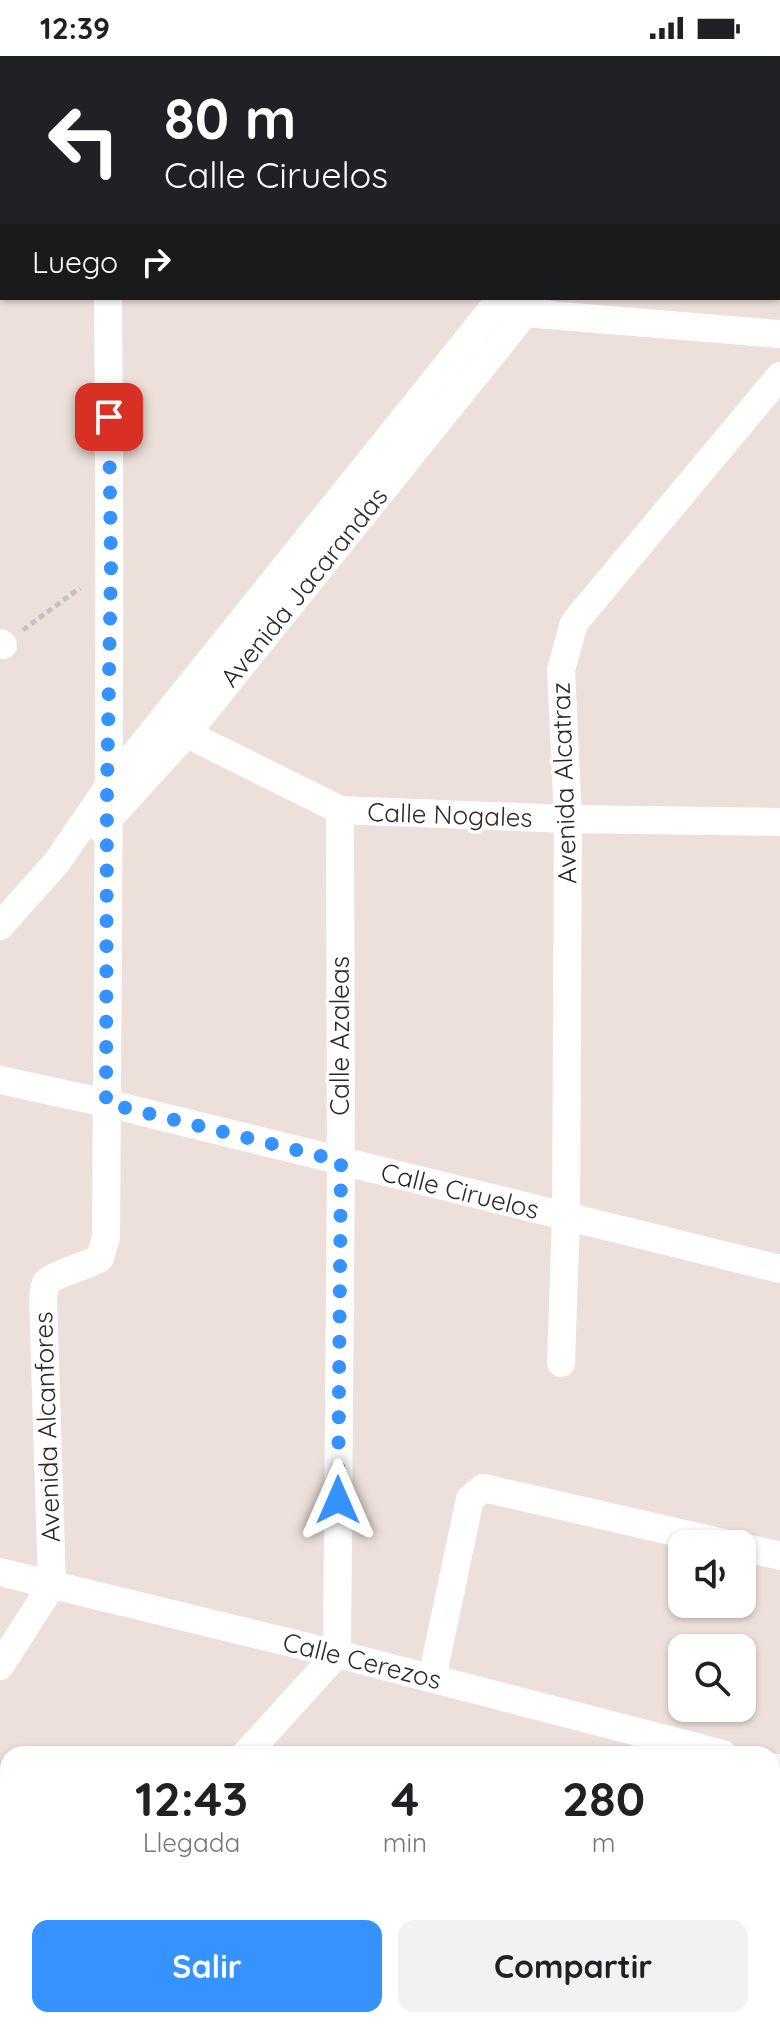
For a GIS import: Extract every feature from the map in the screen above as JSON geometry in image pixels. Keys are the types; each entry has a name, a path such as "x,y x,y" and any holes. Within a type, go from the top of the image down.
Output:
{"street":[{"name":"Avenida Alcanfores","path":"52,1585 43,1297 46,1283 53,1276 86,1267 100,1258 106,1237 111,566 108,300"},
{"path":"513,305 780,334"},
{"name":"Avenida Jacarandas","path":"57,862 108,823 174,727 513,305"},
{"name":"Avenida Alcatraz","path":"561,1363 566,1218 568,819 561,670 574,623 780,376"},
{"name":"Avenida Jacarandas","path":"0,926 57,862 107,789 174,727"},
{"name":"Calle Nogales","path":"174,727 340,810 568,819 780,822"},
{"name":"Calle Azaleas","path":"337,1654 340,810"},
{"name":"Calle Ciruelos","path":"0,1080 106,1103 780,1269"},
{"path":"432,1678 470,1499 483,1488 668,1530"},
{"path":"756,1550 780,1556"},
{"name":"Calle Cerezos","path":"0,1572 337,1654 692,1746"},
{"path":"0,1666 52,1585"},
{"path":"253,1746 337,1654"}],"path":[{"path":"1,644 111,566"}],"route":[{"path":"109,417 111,566 106,1103 341,1161 338,1500"}]}
